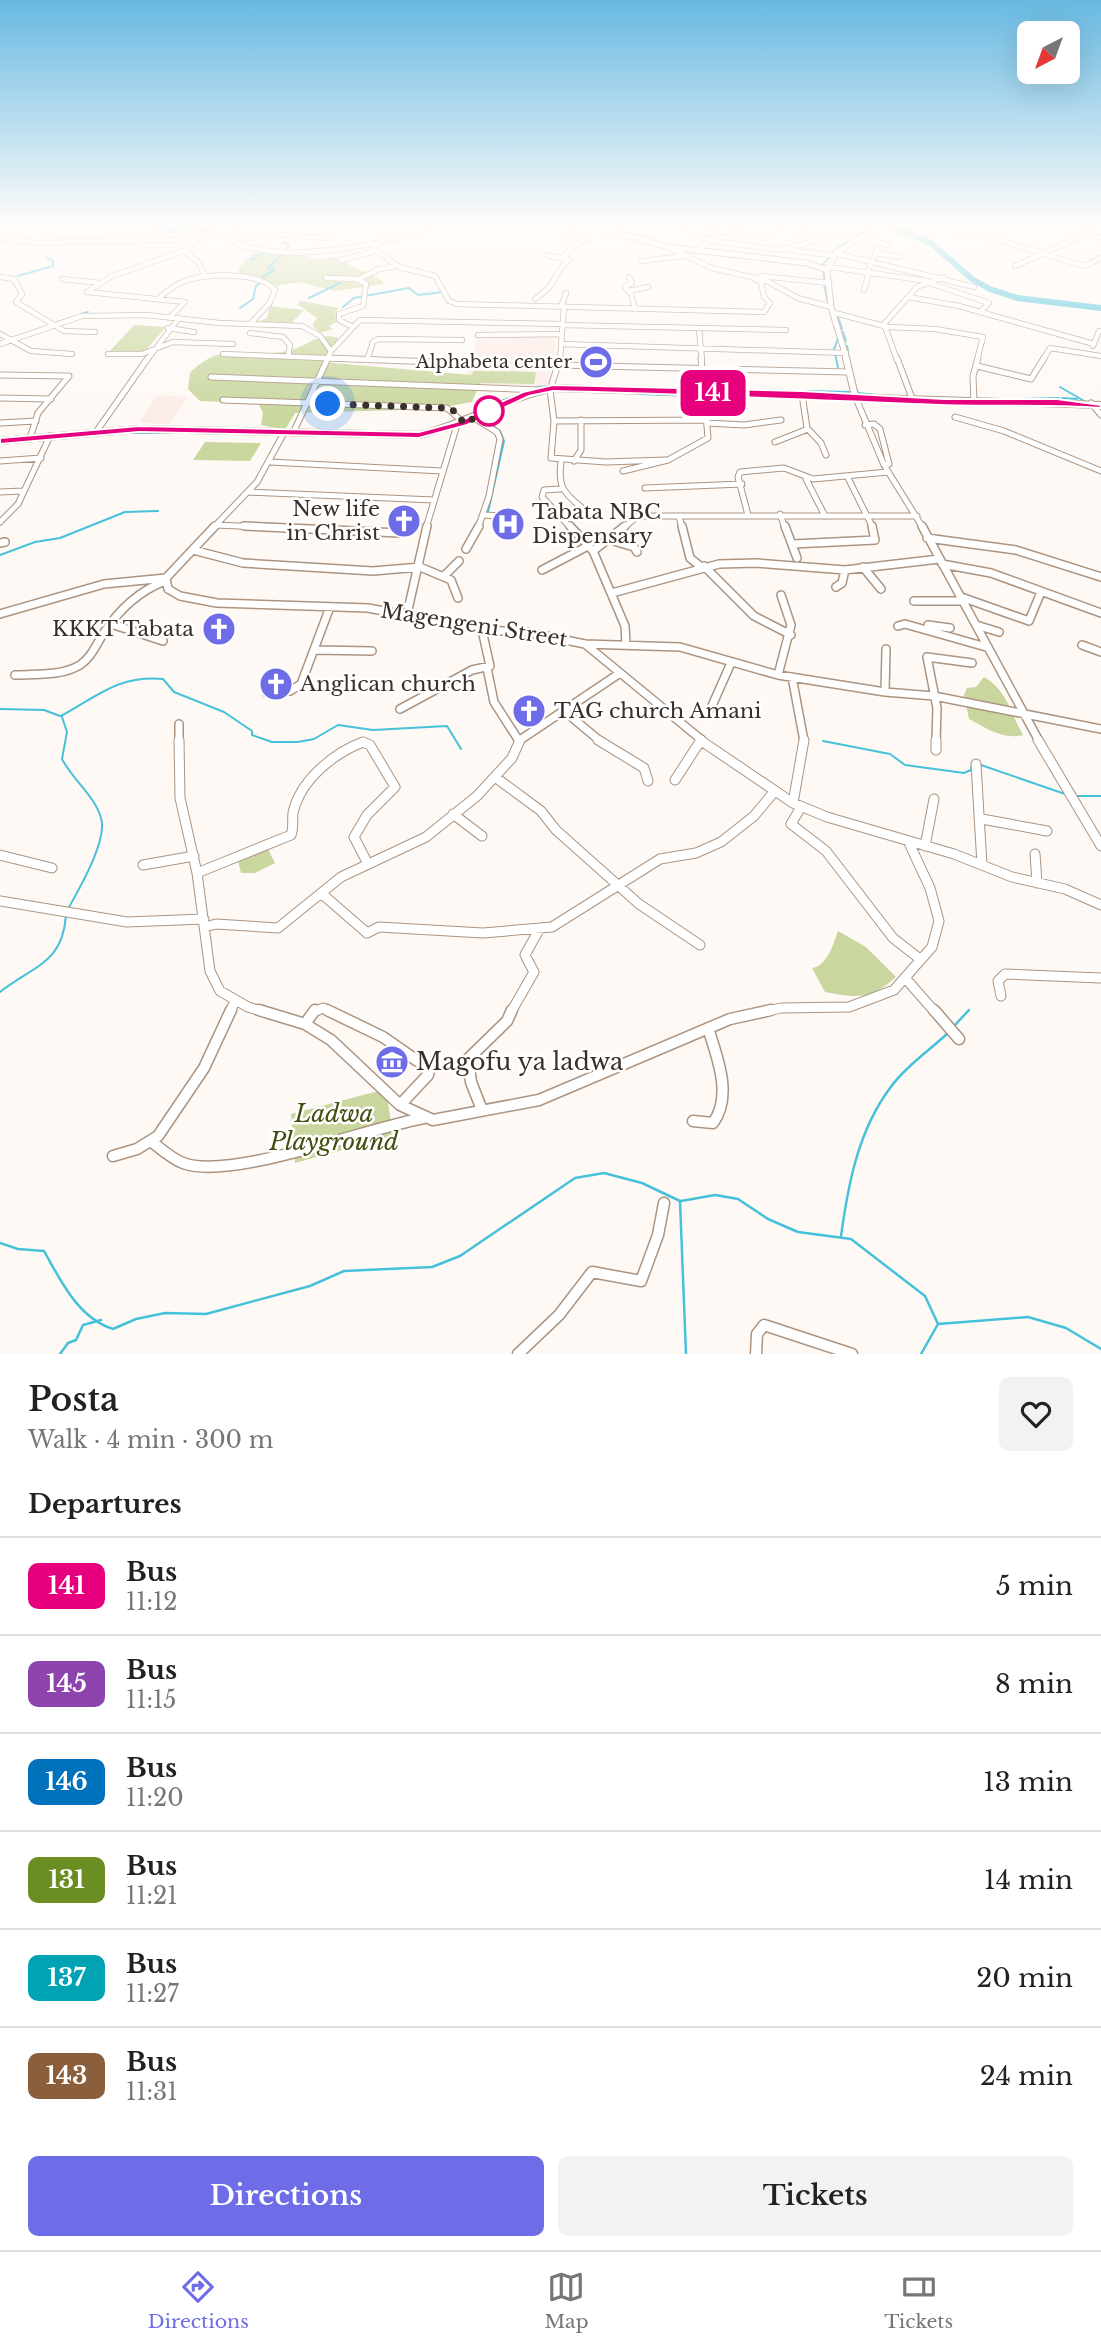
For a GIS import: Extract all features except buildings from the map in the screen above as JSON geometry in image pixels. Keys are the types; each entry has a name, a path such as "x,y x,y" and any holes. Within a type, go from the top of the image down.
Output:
{"main road":[{"path":"830,289 831,306 846,353 855,396"},
{"path":"0,441 96,432 186,429 412,436 461,424 540,390 553,388 1101,405"}],"street":[{"path":"20,289 22,293 15,302 53,325 64,331 95,332"},
{"path":"91,289 87,292 185,302 170,317"},
{"path":"159,298 169,289"},
{"path":"251,323 274,298 273,289"},
{"path":"351,326 339,320 339,314 362,307 366,289"},
{"path":"443,289 452,303 764,312 770,303 764,297 765,289"},
{"path":"534,299 550,289"},
{"path":"635,309 629,291 638,289"},
{"path":"782,289 798,298 831,306"},
{"path":"884,326 915,289"},
{"path":"951,289 989,303 980,312"},
{"path":"566,293 562,307 564,324 558,365 553,388 550,390 554,421 551,457 561,461 666,460"},
{"path":"909,297 980,312 1094,344"},
{"path":"835,313 884,326 935,329 983,337 973,376 974,402"},
{"path":"0,344 53,325 92,315 170,317 306,327 320,335 331,351"},
{"path":"96,432 108,408 141,369 168,328 179,318"},
{"path":"293,433 331,351 351,326 360,320 786,330"},
{"path":"884,326 914,401"},
{"path":"168,328 194,332"},
{"path":"624,471 634,472 666,460 705,443 708,438 702,393 703,369 699,329"},
{"path":"1091,354 1099,331"},
{"path":"0,334 31,351 72,354"},
{"path":"250,334 283,337 290,345 288,357"},
{"path":"478,335 562,334"},
{"path":"367,360 376,340 462,340"},
{"path":"108,354 139,354 173,342 233,344"},
{"path":"561,344 846,353"},
{"path":"977,366 1031,379 1051,348 1101,356"},
{"path":"223,354 461,363"},
{"path":"558,365 849,372"},
{"path":"0,374 68,376 38,413 30,438"},
{"path":"211,377 318,379 540,390"},
{"path":"802,394 808,429 821,443 826,455"},
{"path":"855,396 865,425 886,469 917,516 1056,775 1097,834 1101,846"},
{"path":"0,398 51,399"},
{"path":"1101,398 1101,405"},
{"path":"223,400 447,408 454,411 461,424 434,500 407,614"},
{"path":"1091,403 1101,415"},
{"path":"954,417 1003,431 1101,471"},
{"path":"466,549 480,529 500,439 497,432 474,418"},
{"path":"574,461 581,450 581,420"},
{"path":"0,423 36,421"},
{"path":"554,421 707,421 744,425 781,421"},
{"path":"806,479 848,478 886,469 889,464 880,429 874,424 865,425"},
{"path":"775,442 808,429"},
{"path":"15,675 77,666 93,653 111,624 147,589 166,579 248,492 270,463 284,433"},
{"path":"1,521 18,504 50,436"},
{"path":"0,461 41,458"},
{"path":"561,461 557,472 561,489 582,507"},
{"path":"270,463 443,471"},
{"path":"748,516 742,484 738,477 740,472 775,468 794,470 806,479 825,516"},
{"path":"793,544 872,542 876,538 869,517 848,478"},
{"path":"645,488 742,484"},
{"path":"561,489 544,490 542,497 591,549 625,625 626,643"},
{"path":"0,492 23,491"},
{"path":"248,492 434,500"},
{"path":"780,514 797,558"},
{"path":"484,515 516,517"},
{"path":"542,570 610,540 638,516 917,516"},
{"path":"679,516 690,558 702,566 754,616 791,635"},
{"path":"215,526 400,533"},
{"path":"927,538 957,540 1041,557 1101,577"},
{"path":"610,540 634,547 637,552"},
{"path":"193,550 243,563 373,571 417,567 451,580 458,598"},
{"path":"443,576 459,561"},
{"path":"612,593 702,566 756,563 845,570 940,561 985,571 1101,613"},
{"path":"863,567 881,589"},
{"path":"836,587 842,583 845,570"},
{"path":"0,614 112,584 152,576 166,579"},
{"name":"Magengeni Street","path":"166,579 166,586 173,592 198,600 407,614 482,630 526,632 585,644 626,643 680,647 778,675 885,692 934,696 1101,729"},
{"path":"914,601 962,599 1029,621 1041,592"},
{"path":"778,675 791,635 791,614 781,595"},
{"path":"267,693 295,690 305,678 330,607"},
{"path":"111,624 163,641"},
{"path":"898,626 905,624 950,628"},
{"path":"928,625 986,647"},
{"path":"975,625 999,632"},
{"path":"482,630 490,663 487,668 494,702 520,740"},
{"path":"585,644 701,739 774,792 797,805 909,843 1037,883 1065,889 1101,905"},
{"path":"1082,645 1101,652"},
{"path":"885,692 886,649"},
{"path":"315,650 372,652"},
{"path":"936,750 937,708 927,657 972,663"},
{"path":"711,708 731,663"},
{"path":"400,709 472,670 487,668"},
{"path":"1,903 144,923 205,923 278,928 321,893 367,862 426,837 495,777 512,758 520,740 620,673"},
{"path":"792,677 804,742 797,805 791,824 826,851 893,938 920,959"},
{"path":"563,710 602,743 645,768 648,781"},
{"path":"179,724 179,784 197,873 212,977 220,991 235,1001 305,1024 331,1041 400,1105 433,1120 539,1100 708,1028 758,1011 849,1007 894,990 932,947 939,921 930,888 909,843"},
{"path":"675,780 701,739"},
{"path":"197,873 291,835 296,805 312,780 340,753 363,742 370,745 395,787 367,815 354,837 367,862"},
{"path":"976,764 982,819 982,865"},
{"path":"495,777 541,811 556,830 621,885 639,904 700,945"},
{"path":"321,893 367,933 379,927 483,933 540,928 559,923 660,859 696,853 721,842 754,816 774,792"},
{"path":"925,846 934,799"},
{"path":"453,814 482,836"},
{"path":"982,819 1047,831"},
{"path":"1035,854 1037,883"},
{"path":"0,855 52,868"},
{"path":"143,865 194,856"},
{"path":"482,1110 471,1082 468,1059 507,1021 523,986 534,972 525,955 540,928"},
{"path":"1001,996 998,981 1005,974 1101,978"},
{"path":"906,979 959,1039"},
{"path":"113,1156 152,1142 204,1068 235,1001"},
{"path":"305,1024 315,1010 323,1008 383,1037 429,1069 428,1076 400,1105"},
{"path":"693,1121 713,1123 720,1110 720,1072 708,1028"},
{"path":"152,1142 182,1163 213,1169 258,1161 385,1125 425,1118"},
{"path":"517,1354 559,1315 592,1272 641,1281 658,1235 664,1203"},
{"path":"756,1354 757,1334 764,1325 852,1354"}],"shaded area":[{"path":"477,336 557,336 548,385 473,385 465,380"},
{"path":"157,395 188,397 169,424 139,423"}],"green space":[{"path":"301,301 339,308 335,314 338,321 329,326 333,329 320,333 312,325 317,318 297,304"},
{"path":"270,306 304,310 291,323 257,322 267,318"},
{"path":"134,325 166,327 144,352 109,352"},
{"path":"330,336 339,338 322,362 472,375 473,371 536,372 534,384 480,383 472,402 433,409 295,413 285,430 261,425 263,413 258,403 200,401 188,389 190,373 216,355 280,352"},
{"path":"205,442 261,443 250,461 193,460"},
{"path":"984,677 1003,696 1023,735 1002,735 969,719 964,695 967,688 976,687"},
{"path":"268,849 275,863 255,873 241,873 237,857"},
{"path":"838,931 866,947 896,977 878,990 863,995 825,992 812,968 826,959"},
{"name":"Ladwa Playground","path":"386,1089 393,1136 295,1163 291,1114"}],"waterway":[{"path":"240,308 253,299 255,289"},
{"path":"309,298 327,289"},
{"path":"343,307 354,298 402,289"},
{"path":"411,289 418,295 443,292"},
{"path":"825,289 828,302"},
{"path":"991,289 1017,298 1101,308"},
{"path":"81,314 88,312"},
{"path":"55,323 73,317"},
{"path":"838,317 842,329"},
{"path":"843,332 846,341"},
{"path":"835,347 838,338"},
{"path":"847,346 849,359"},
{"path":"834,348 838,368"},
{"path":"557,385 569,385"},
{"path":"537,387 549,386"},
{"path":"590,386 597,386"},
{"path":"1060,387 1086,402"},
{"path":"648,388 699,389"},
{"path":"708,389 718,390"},
{"path":"724,390 733,390"},
{"path":"737,390 749,391"},
{"path":"857,390 858,393 877,395"},
{"path":"754,391 777,392"},
{"path":"788,392 801,391"},
{"path":"806,391 850,392"},
{"path":"487,407 524,392"},
{"path":"639,394 694,396"},
{"path":"1024,399 1059,398"},
{"path":"1062,398 1077,399"},
{"path":"1010,399 1020,399"},
{"path":"871,401 940,404"},
{"path":"950,405 974,404"},
{"path":"483,417 500,409"},
{"path":"481,417 500,431 504,441 488,512"},
{"path":"460,426 474,421"},
{"path":"440,432 455,428"},
{"path":"132,433 171,433"},
{"path":"0,555 35,542 60,538 125,512 158,511"},
{"path":"61,716 109,688 133,680 163,679 174,692 224,712 252,731 252,735 272,742 314,739 338,725 373,730 447,726 461,749"},
{"path":"0,709 44,710 60,716"},
{"path":"62,717 67,732 62,759 94,802 102,827 97,851 68,909"},
{"path":"823,741 890,754 905,765 964,773 971,770 972,762"},
{"path":"981,765 1065,794"},
{"path":"1074,796 1101,796"},
{"path":"0,992 53,954 64,931 66,914"},
{"path":"955,1025 969,1010"},
{"path":"841,1236 856,1159 870,1122 890,1088 903,1073 949,1032"},
{"path":"97,1321 113,1329 136,1319 165,1313 206,1314 310,1286 344,1271 432,1267 460,1256 575,1178 604,1173 642,1183 680,1201 686,1354"},
{"path":"681,1201 715,1195 738,1199 768,1219 798,1232 851,1239 925,1296 938,1324"},
{"path":"0,1243 18,1249 44,1251 72,1297 97,1321"},
{"path":"938,1324 1028,1317 1066,1328 1101,1349"},
{"path":"97,1321 101,1320"},
{"path":"60,1354 68,1343 76,1340 83,1325 97,1321"},
{"path":"921,1354 938,1324"}],"bus line":[{"name":"141","path":"0,441 139,429 419,435 464,423 526,394 566,387 855,396 944,402 1057,401 1101,405"}],"place":[{"name":"Alphabeta center","path":"596,362"},
{"name":"New life in Christ","path":"404,521"},
{"name":"Tabata NBC Dispensary","path":"508,524"},
{"name":"KKKT Tabata","path":"219,629"},
{"name":"Anglican church","path":"276,684"},
{"name":"TAG church Amani","path":"529,711"},
{"name":"Magofu ya ladwa","path":"392,1062"}],"route":[{"path":"328,404 447,408 454,411 464,423 494,409 489,411"}]}
